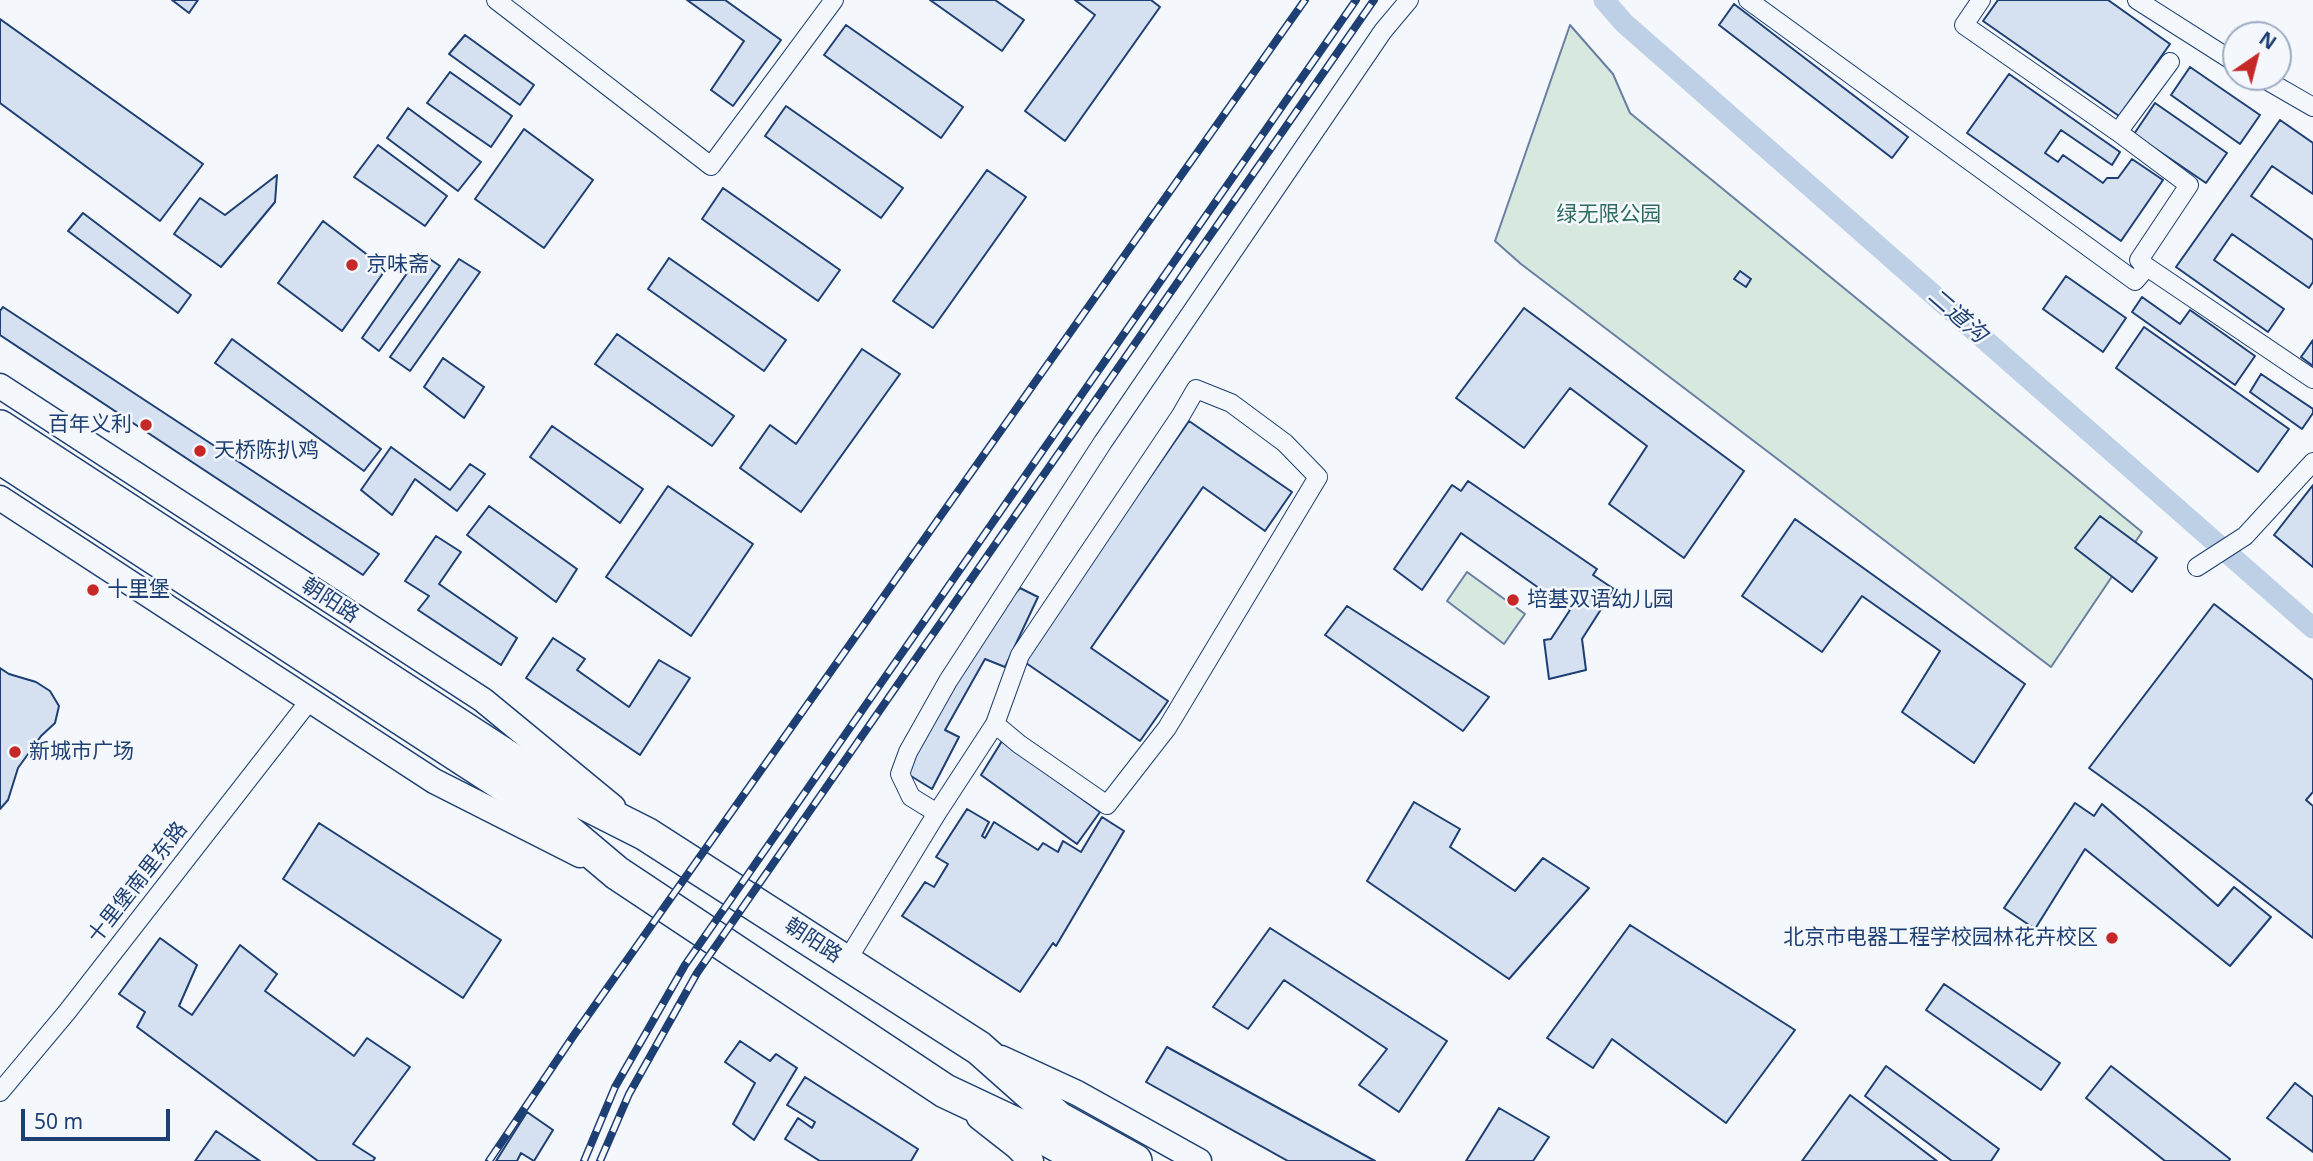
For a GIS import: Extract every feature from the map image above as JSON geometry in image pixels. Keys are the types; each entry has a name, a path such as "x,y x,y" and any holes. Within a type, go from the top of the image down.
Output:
{"highway":[{"name":"朝阳路","path":"0,427 174,555 541,809 617,873 945,1091 1045,1138 1086,1161"},
{"name":"朝阳路","path":"0,457 174,555 555,788 646,834 979,1048 1059,1119 1135,1161"}],"street":[{"path":"496,0 711,166 834,0"},
{"path":"937,813 911,797 900,774 908,752 948,681 1103,442 1383,32 1409,0"},
{"path":"1748,0 2135,281 2147,267"},
{"path":"1981,0 1964,25 2118,132 2189,186 2139,260 2313,379"},
{"path":"2137,0 2222,54"},
{"path":"2118,132 2170,62"},
{"path":"2285,91 2313,107"},
{"name":"朝阳路","path":"0,386 484,700 646,834"},
{"path":"846,962 995,724 1020,655 1196,389 1231,403 1285,443 1318,477 1167,728 1107,805 1019,744 995,724"},
{"path":"2198,566 2245,536 2313,462"},
{"name":"朝阳路","path":"0,498 434,780 617,873"},
{"path":"148,594 200,516"},
{"name":"十里堡南里东路","path":"0,1092 67,1012 310,700"},
{"name":"朝阳路","path":"979,1048 1077,1093 1199,1161"},
{"name":"朝阳路","path":"945,1091 1018,1156"}],"green space":[{"name":"绿无限公园","path":"1570,25 1613,74 1630,113 2142,532 2051,667 1521,264 1495,241"},
{"path":"1467,572 1525,614 1504,644 1447,601"}],"building":[{"path":"172,0 198,0 189,13"},
{"path":"687,0 725,0 781,40 733,106 711,90 744,41"},
{"path":"930,0 995,0 1024,20 1002,51"},
{"path":"1075,0 1151,0 1160,7 1065,141 1025,111 1095,15"},
{"path":"1998,0 2108,0 2170,44 2119,116 1983,21"},
{"path":"1734,4 1908,137 1892,158 1719,25"},
{"path":"0,19 203,164 160,221 0,103"},
{"path":"846,25 963,107 941,138 824,55"},
{"path":"465,35 534,85 520,105 449,54"},
{"path":"2190,67 2260,115 2240,144 2171,95"},
{"path":"450,72 512,116 491,147 427,103"},
{"path":"2009,74 2120,152 2112,165 2061,130 2045,153 2058,162 2063,155 2103,183 2107,178 2118,178 2132,159 2163,180 2121,241 1967,133"},
{"path":"2155,103 2227,153 2206,183 2134,134"},
{"path":"786,106 903,188 881,218 765,136"},
{"path":"408,108 481,162 458,191 387,138"},
{"path":"2280,120 2313,143 2313,194 2272,166 2251,196 2313,240 2313,282 2309,288 2232,234 2214,260 2284,309 2268,332 2176,267"},
{"path":"524,129 593,180 544,248 475,199"},
{"path":"378,145 447,196 425,226 354,177"},
{"path":"987,170 1026,197 933,328 893,301"},
{"path":"277,175 275,202 221,267 174,234 200,198 225,215"},
{"path":"723,188 840,270 818,301 702,219"},
{"path":"83,213 191,295 178,313 68,231"},
{"path":"323,221 386,269 342,331 278,283"},
{"path":"421,253 440,266 379,351 362,338"},
{"path":"669,258 786,340 764,371 648,289"},
{"path":"459,259 480,272 410,371 390,357"},
{"path":"1740,271 1751,279 1746,287 1734,279"},
{"path":"2066,276 2126,318 2103,352 2043,309"},
{"path":"2142,297 2180,324 2190,310 2255,356 2235,385 2132,312"},
{"path":"3,307 379,554 363,575 0,335 0,311"},
{"path":"1524,308 1744,471 1684,558 1609,504 1647,446 1570,388 1524,448 1456,398"},
{"path":"2144,327 2289,429 2258,472 2116,368"},
{"path":"617,334 734,416 712,446 595,364"},
{"path":"232,339 381,449 364,471 215,363"},
{"path":"2313,340 2313,366 2301,357"},
{"path":"862,349 900,374 801,512 740,468 770,425 796,444"},
{"path":"443,358 484,387 464,418 424,387"},
{"path":"2261,374 2313,409 2302,429 2250,392"},
{"path":"1189,421 1292,492 1265,531 1203,487 1091,648 1168,701 1140,741 1023,661"},
{"path":"552,426 643,489 620,523 530,457"},
{"path":"391,447 450,490 470,464 485,474 457,511 415,479 392,515 361,490"},
{"path":"1468,481 1597,569 1593,575 1614,589 1582,639 1586,670 1549,679 1544,640 1551,639 1570,610 1461,533 1422,590 1394,569 1452,485 1461,491"},
{"path":"2313,485 2313,567 2274,535"},
{"path":"668,486 753,544 691,636 606,577"},
{"path":"489,506 577,569 556,602 467,535"},
{"path":"2100,516 2157,558 2132,592 2075,548"},
{"path":"1795,519 2025,684 1974,763 1902,712 1940,651 1862,596 1822,652 1742,596"},
{"path":"436,536 461,552 439,584 517,638 501,665 418,610 429,596 405,581"},
{"path":"1020,588 1038,597 1005,667 985,659 945,730 959,737 932,789 906,773 961,674 1007,602"},
{"path":"2214,604 2313,680 2313,792 2306,800 2313,806 2313,938 2089,768"},
{"path":"1347,606 1489,697 1463,731 1325,635"},
{"path":"553,638 585,659 577,670 629,707 659,660 690,678 640,755 526,678"},
{"name":"新城市广场","path":"0,668 9,674 36,682 50,691 59,706 55,723 41,736 18,768 8,800 0,809"},
{"path":"1002,741 1100,812 1077,844 981,775"},
{"path":"1414,802 1460,829 1450,847 1515,891 1543,858 1589,888 1509,979 1367,881"},
{"path":"2075,803 2094,816 2102,804 2218,906 2234,887 2271,917 2230,966 2085,849 2035,929 2004,908"},
{"path":"967,809 989,822 982,836 985,838 994,822 1038,850 1043,843 1058,852 1063,841 1081,852 1102,817 1124,831 1056,946 1053,943 1020,992 902,916 925,882 934,887 948,864 936,857"},
{"path":"319,823 501,940 463,998 283,879"},
{"path":"1630,925 1795,1030 1726,1123 1612,1039 1593,1068 1547,1038"},
{"path":"1270,928 1447,1041 1399,1112 1359,1085 1387,1049 1284,980 1248,1029 1213,1007"},
{"path":"160,938 197,965 179,1006 192,1015 240,945 277,974 265,991 354,1056 367,1038 410,1067 353,1144 375,1158 373,1161 318,1161 137,1027 145,1012 119,994"},
{"path":"1944,984 2060,1063 2041,1090 1926,1010"},
{"path":"740,1041 770,1061 776,1054 797,1068 754,1140 733,1124 755,1083 725,1062"},
{"path":"1167,1047 1375,1161 1288,1161 1146,1082"},
{"path":"1886,1066 1999,1149 1991,1161 1952,1161 1865,1096"},
{"path":"2111,1066 2230,1159 2229,1161 2165,1161 2086,1098"},
{"path":"805,1077 918,1149 911,1161 820,1161 785,1139 798,1118 812,1128 815,1122 787,1105"},
{"path":"2295,1083 2313,1097 2313,1152 2267,1118"},
{"path":"1850,1095 1937,1161 1802,1161"},
{"path":"1499,1108 1549,1137 1533,1161 1466,1161"},
{"path":"527,1112 553,1130 534,1161 521,1153 517,1161 496,1161"},
{"path":"216,1131 260,1161 195,1161"}],"waterway":[{"name":"二道沟","path":"1604,0 1624,23 2313,628"}],"railway":[{"path":"489,1161 574,1035 1305,0"},
{"path":"584,1161 615,1087 685,965 1356,0"},
{"path":"600,1161 629,1094 697,973 1374,0"}],"place":[{"name":"京味斋","path":"352,265"},
{"name":"百年义利","path":"146,425"},
{"name":"天桥陈扒鸡","path":"200,451"},
{"name":"十里堡","path":"93,590"},
{"name":"培基双语幼儿园","path":"1513,600"},
{"name":"新城市广场","path":"15,752"},
{"name":"北京市电器工程学校园林花卉校区","path":"2112,938"}]}
